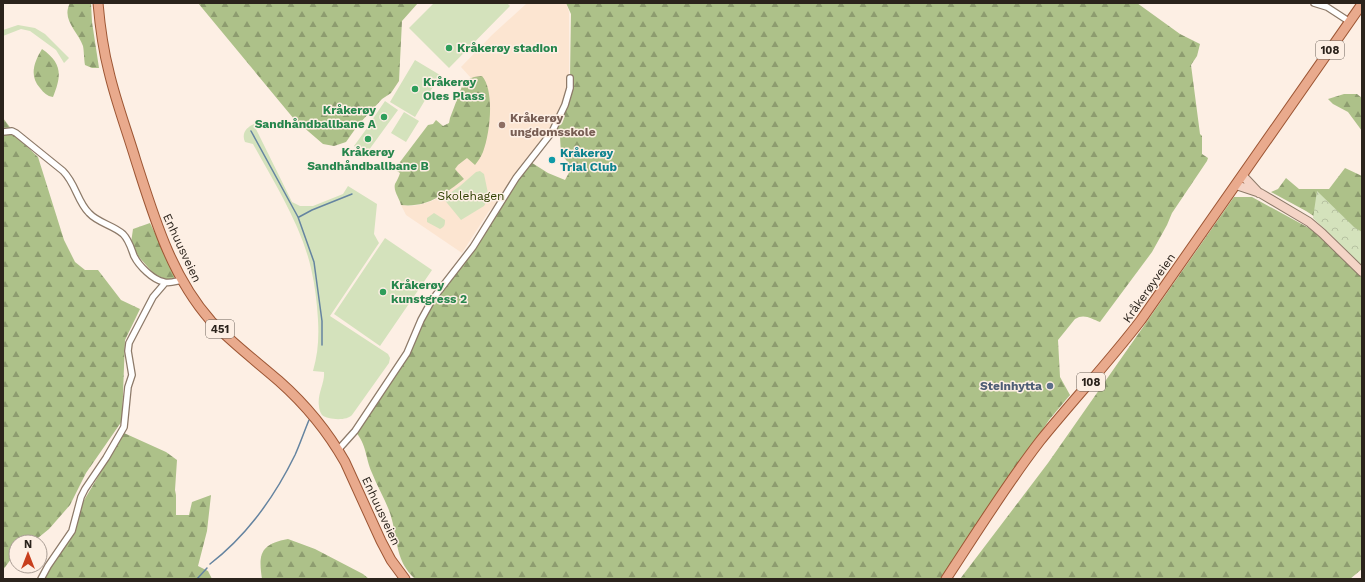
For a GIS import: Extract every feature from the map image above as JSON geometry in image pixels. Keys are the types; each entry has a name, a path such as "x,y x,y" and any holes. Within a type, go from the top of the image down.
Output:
{"main road":[{"name":"Enhuusveien","path":"98,3 102,38 112,84 159,230 182,280 196,302 211,320 301,402 319,423 338,450 391,560 406,579"},
{"name":"Kråkerøyveien","path":"946,579 1021,466 1053,425 1118,351 1137,326 1362,4"},
{"path":"1243,176 1260,193"},
{"path":"1236,185 1260,193 1309,222 1362,272"}],"street":[{"path":"1314,3 1327,7 1350,22"},
{"path":"338,450 355,431 407,353 421,320 432,300 473,247 516,178 552,132 565,105 570,88 570,78"},
{"path":"3,132 16,133 63,171 70,178 89,213 97,220 123,234 129,241 138,261 156,278 165,283 172,283 182,280"},
{"path":"41,579 72,531 85,488 106,458 124,427 128,387 132,375 128,351 129,343 154,297 165,283"}],"shaded area":[{"name":"Kråkerøy ungdomsskole","path":"566,3 569,12 569,85 563,104 548,134 526,159 496,205 489,211 462,253 406,215 401,205 419,205 432,201 464,179 455,169 471,78 461,67 492,35 526,4"}],"green space":[{"path":"70,3 91,3 92,22 99,68 92,68 85,65 83,46 69,20 68,9"},
{"path":"198,3 418,3 402,21 399,81 391,93 382,99 358,125 346,142 334,146 323,144 294,119"},
{"name":"Kråkerøy stadion","path":"434,3 507,3 510,6 449,68 409,28"},
{"path":"566,3 1137,3 1180,34 1200,44 1197,56 1191,65 1200,134 1202,136 1202,154 1208,158 1207,161 1172,213 1152,252 1100,322 1088,317 1078,317 1058,340 1060,377 1070,395 1049,420 943,579 415,579 404,565 390,514 372,473 362,441 355,431 407,353 421,320 463,261 529,161 548,173 565,180 572,167 561,154 560,137 556,125 565,105 570,78 571,14"},
{"path":"18,25 35,28 45,34 69,58 64,63 56,50 30,31 21,29 3,36 3,30"},
{"path":"42,49 49,54 57,65 59,76 53,97 44,93 35,79 35,64"},
{"name":"Kråkerøy Oles Plass","path":"415,60 440,75 415,117 390,102"},
{"path":"482,76 489,92 490,113 486,144 479,159 475,165 467,158 458,165 455,169 464,179 443,195 419,204 401,205 395,187 400,173 397,171 400,162 428,125 433,124 436,120 443,126 449,123 464,81"},
{"path":"1344,94 1357,94 1362,98 1362,131 1348,112 1333,104 1328,99"},
{"path":"385,101 398,110 366,154 354,146 370,124 376,128 370,123"},
{"path":"404,112 419,121 406,142 391,133"},
{"path":"3,118 18,138 38,157 64,240 75,262 85,270 98,270 121,300 140,309 125,340 122,421 86,473 70,505 49,529 43,534 8,534 8,563 3,570"},
{"path":"254,124 292,202 300,206 313,206 343,194 348,186 377,204 374,234 379,243 330,316 388,354 390,358 389,363 350,417 337,419 329,418 322,415 320,410 319,397 324,372 313,371 317,352 318,314 311,268 301,236 286,204 253,144 245,142 245,131"},
{"path":"1345,168 1362,176 1362,263 1329,226 1306,211 1271,192 1278,189 1286,178 1299,189 1329,189"},
{"name":"Skolehagen","path":"480,171 484,174 489,198 484,206 461,220 443,198 476,172"},
{"path":"1317,191 1354,227 1362,232 1362,266 1313,218"},
{"path":"1234,197 1252,197 1318,233 1362,278 1362,569 1350,579 960,579 1048,463"},
{"path":"434,213 445,220 444,226 440,229 427,222 427,218"},
{"path":"150,223 175,274 174,278 167,280 154,274 138,256 131,243 133,229"},
{"name":"Kråkerøy kunstgress 2","path":"385,238 432,270 380,346 334,314"},
{"path":"124,433 166,452 177,460 175,490 176,515 189,515 192,502 211,495 207,531 198,566 208,571 212,579 42,579 45,574 48,574 48,570 73,531 80,507"},
{"path":"288,539 315,549 363,574 369,579 262,579 261,556 263,551 272,544"}],"waterway":[{"path":"251,131 298,217 314,262 322,321 322,345"},
{"path":"299,217 312,210 352,194"},
{"path":"210,564 236,541 269,500 295,455 309,420"},
{"path":"197,579 207,568"}],"place":[{"name":"Kråkerøy stadion","path":"449,48"},
{"name":"Kråkerøy Oles Plass","path":"415,89"},
{"name":"Kråkerøy Sandhåndballbane A","path":"384,117"},
{"name":"Kråkerøy ungdomsskole","path":"502,125"},
{"name":"Kråkerøy Sandhåndballbane B","path":"368,139"},
{"name":"Kråkerøy Trial Club","path":"552,160"},
{"name":"Kråkerøy kunstgress 2","path":"383,292"},
{"name":"Steinhytta","path":"1050,386"}]}
